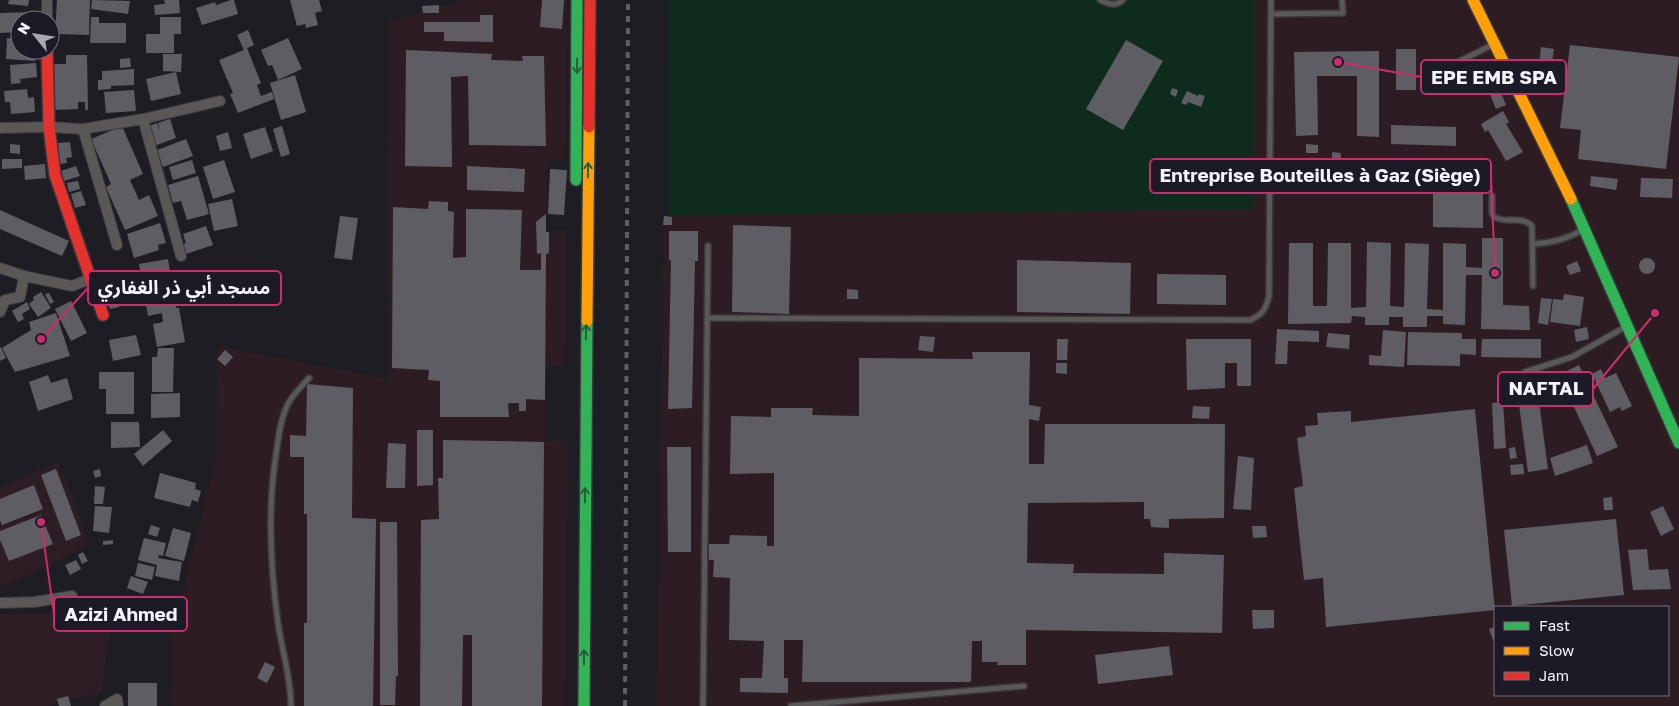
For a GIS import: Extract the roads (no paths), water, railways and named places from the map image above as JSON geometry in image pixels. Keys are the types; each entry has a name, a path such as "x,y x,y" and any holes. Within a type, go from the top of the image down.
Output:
{"main road":[{"path":"576,194 577,0"},
{"path":"584,706 590,0"},
{"path":"1472,0 1566,187 1679,443"},
{"path":"577,46 589,46"},
{"path":"47,60 49,127 55,175 103,315"},
{"path":"574,706 576,262"}],"street":[{"path":"0,128 49,127 83,129 143,119 220,101"},
{"path":"143,119 181,256"},
{"path":"83,129 117,245"},
{"path":"0,268 24,276 72,286 90,279"},
{"path":"0,312 5,300 20,297 24,276"},
{"path":"0,603 34,602 72,596"},
{"path":"105,706 117,699 118,706"}],"lane":[{"path":"1100,0 1109,4 1120,3 1123,0"},
{"path":"707,318 1250,320 1260,316 1266,309 1269,297 1271,0"},
{"path":"1271,14 1343,13 1342,0"},
{"path":"1458,62 1494,44"},
{"path":"1492,196 1492,213 1494,218 1498,220 1527,221 1533,229 1533,286"},
{"path":"1533,244 1555,242 1584,229"},
{"path":"703,706 708,246"},
{"path":"1525,372 1572,357 1627,326"},
{"path":"291,706 288,670 278,624 273,577 270,527 273,472 281,423 288,404 296,391 310,378"},
{"path":"791,706 1024,686"}],"railway":[{"path":"625,706 628,0"}],"place":[{"name":"EPE EMB SPA","path":"1338,62"},
{"name":"Entreprise Bouteilles à Gaz (Siège)","path":"1495,273"},
{"name":"NAFTAL","path":"1655,313"},
{"name":"مسجد أبي ذر الغفاري","path":"41,339"},
{"name":"Azizi Ahmed","path":"41,522"}]}
